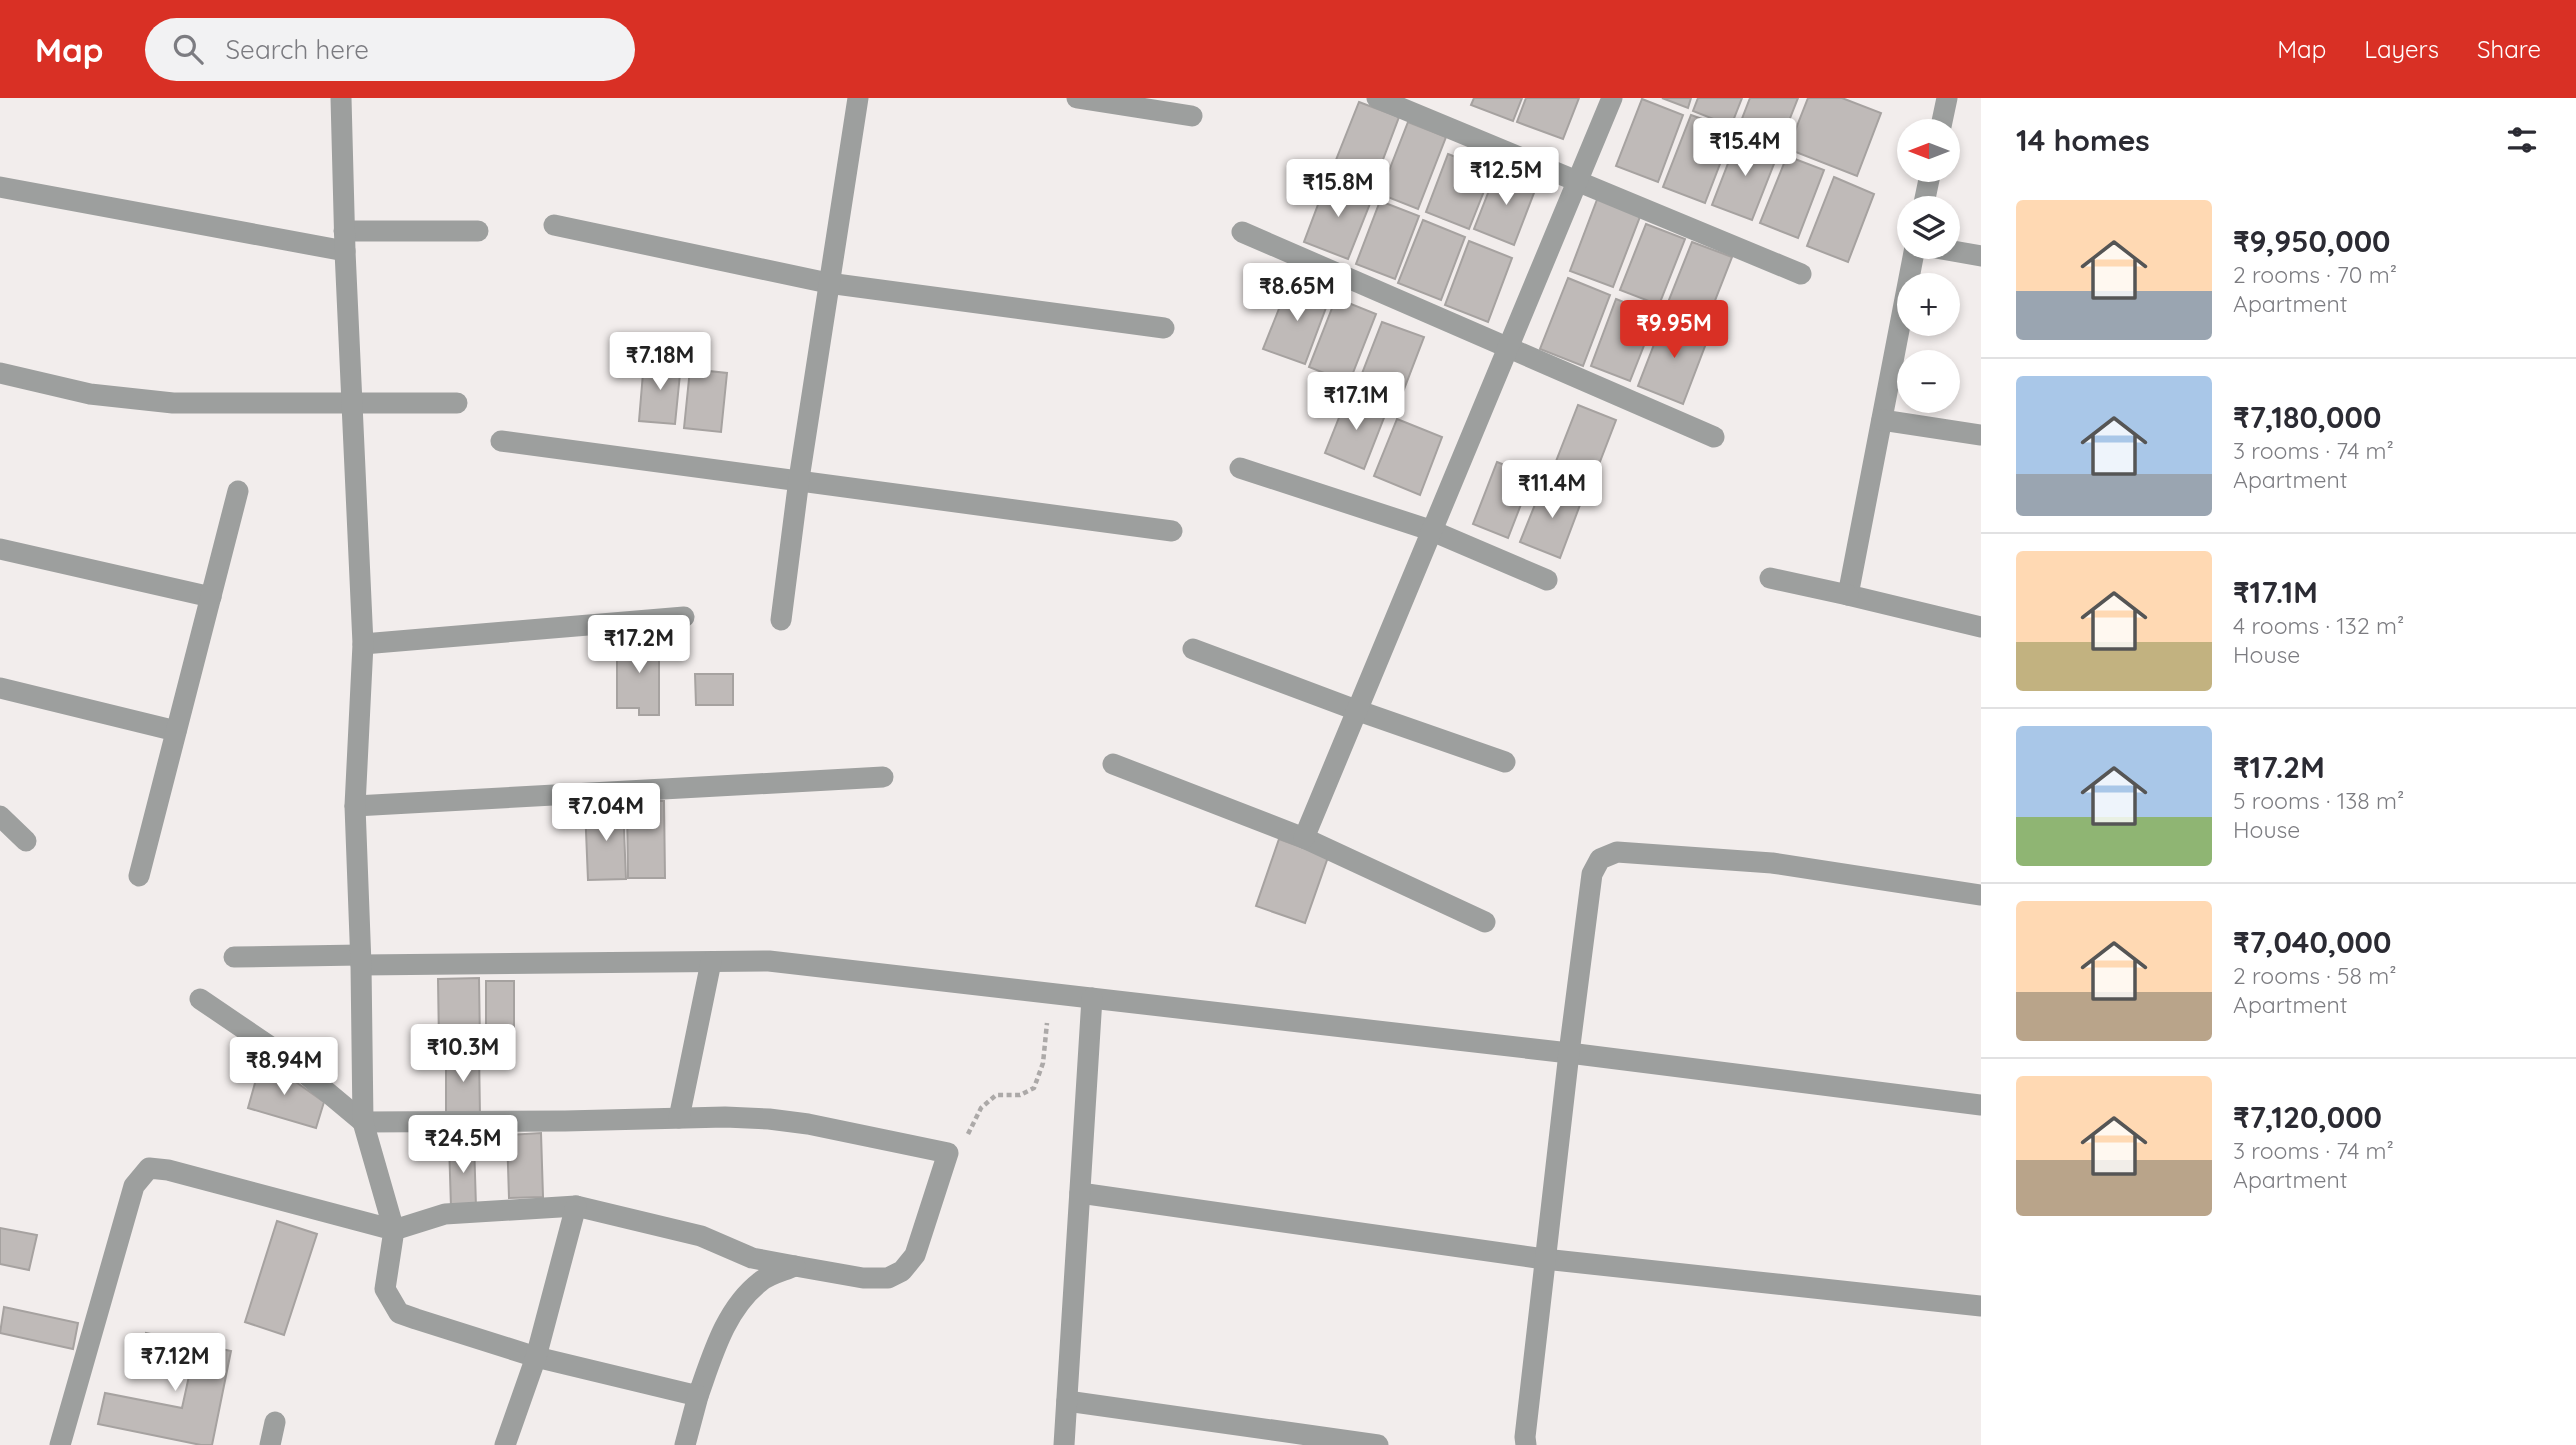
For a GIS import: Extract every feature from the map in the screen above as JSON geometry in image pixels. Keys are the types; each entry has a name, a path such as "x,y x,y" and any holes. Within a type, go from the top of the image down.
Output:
{"street":[{"path":"341,98 363,644 355,806 363,1122 394,1230 385,1289 399,1313 536,1357 698,1396"},
{"path":"781,620 799,479 858,98"},
{"path":"1077,98 1192,116"},
{"path":"1377,98 1801,274"},
{"path":"1304,838 1612,98"},
{"path":"1943,119 1947,98"},
{"path":"0,187 345,241 478,231"},
{"path":"554,225 828,283 1164,328"},
{"path":"1242,232 1714,437"},
{"path":"1960,252 1981,256"},
{"path":"1848,595 1913,259"},
{"path":"0,373 90,394 173,403 457,403"},
{"path":"1882,419 1981,435"},
{"path":"501,441 1172,531"},
{"path":"1240,468 1430,530 1547,580"},
{"path":"139,876 238,491"},
{"path":"0,549 211,597"},
{"path":"1770,578 1981,627"},
{"path":"363,644 684,617"},
{"path":"1193,649 1505,762"},
{"path":"0,688 176,731"},
{"path":"1113,764 1304,838 1485,922"},
{"path":"355,806 883,777"},
{"path":"0,816 26,841"},
{"path":"1526,1445 1544,1259 1569,1053 1592,873 1600,859 1617,852 1772,863 1981,895"},
{"path":"234,957 769,961 1569,1053 1981,1105"},
{"path":"679,1118 711,962"},
{"path":"1064,1445 1092,998"},
{"path":"60,1445 134,1186 149,1168 168,1170 394,1230 445,1214 576,1206 701,1236 752,1258 863,1278 888,1278 902,1271 915,1255 948,1153 808,1124 769,1119 363,1122 284,1056 200,999"},
{"path":"1080,1193 1544,1259 1981,1306"},
{"path":"505,1445 536,1357 576,1206"},
{"path":"685,1445 698,1396 719,1339 736,1308 761,1281 795,1266"},
{"path":"1067,1401 1378,1445"},
{"path":"270,1445 275,1422"}],"path":[{"path":"948,1153 962,1143 981,1108 996,1095 1020,1095 1034,1088 1043,1063 1051,994"}],"building":[{"path":"1474,98 1522,98 1513,121 1471,105"},
{"path":"1526,98 1579,98 1563,139 1517,122"},
{"path":"1662,98 1691,98 1688,108"},
{"path":"1698,98 1742,98 1731,126 1693,111"},
{"path":"1750,98 1798,98 1779,146 1738,129"},
{"path":"1808,98 1842,98 1881,113 1857,176 1788,149"},
{"path":"1642,99 1683,115 1658,182 1616,166"},
{"path":"1359,102 1399,117 1373,186 1332,170"},
{"path":"1691,115 1733,130 1705,203 1663,187"},
{"path":"1408,122 1446,137 1418,209 1380,194"},
{"path":"1739,135 1779,151 1752,220 1712,205"},
{"path":"1448,154 1492,171 1469,229 1426,212"},
{"path":"1787,156 1824,170 1798,238 1760,223"},
{"path":"1497,170 1537,185 1514,245 1474,229"},
{"path":"1834,177 1874,194 1848,262 1807,246"},
{"path":"1328,178 1373,196 1348,259 1304,242"},
{"path":"1598,197 1641,214 1613,287 1570,271"},
{"path":"1380,201 1419,216 1395,279 1356,264"},
{"path":"1423,220 1465,237 1441,300 1398,283"},
{"path":"1646,224 1685,239 1659,305 1620,290"},
{"path":"1469,241 1512,258 1488,322 1445,305"},
{"path":"1692,242 1732,257 1707,321 1667,305"},
{"path":"1568,278 1610,295 1583,366 1540,349"},
{"path":"1290,281 1330,297 1305,364 1263,349"},
{"path":"1336,298 1376,314 1349,383 1309,367"},
{"path":"1616,299 1656,315 1630,381 1591,366"},
{"path":"1665,316 1710,333 1683,404 1638,386"},
{"path":"1382,322 1424,337 1398,405 1356,389"},
{"path":"644,361 681,364 675,424 639,421"},
{"path":"690,369 727,373 721,432 684,428"},
{"path":"1348,395 1387,410 1364,469 1325,453"},
{"path":"1578,405 1616,420 1591,485 1553,469"},
{"path":"1397,419 1442,437 1420,495 1374,476"},
{"path":"1497,462 1532,476 1508,538 1473,524"},
{"path":"1544,482 1583,497 1560,558 1520,542"},
{"path":"617,639 659,639 659,715 639,715 639,708 617,708"},
{"path":"695,674 733,674 733,705 696,705"},
{"path":"627,801 664,801 665,878 628,878"},
{"path":"623,805 626,879 588,880 585,807"},
{"path":"1279,839 1328,857 1305,923 1256,906"},
{"path":"479,978 480,1043 439,1044 438,979"},
{"path":"486,981 514,981 514,1046 486,1046"},
{"path":"446,1051 479,1051 480,1117 446,1118"},
{"path":"262,1058 324,1102 316,1128 248,1108"},
{"path":"541,1133 543,1197 509,1198 507,1135"},
{"path":"474,1142 476,1207 451,1207 449,1143"},
{"path":"277,1221 317,1234 284,1335 245,1322"},
{"path":"0,1228 37,1235 29,1270 0,1264"},
{"path":"4,1307 78,1323 73,1349 0,1333"},
{"path":"146,1333 231,1351 212,1445 98,1424 105,1393 182,1408 189,1376 139,1366"}]}
